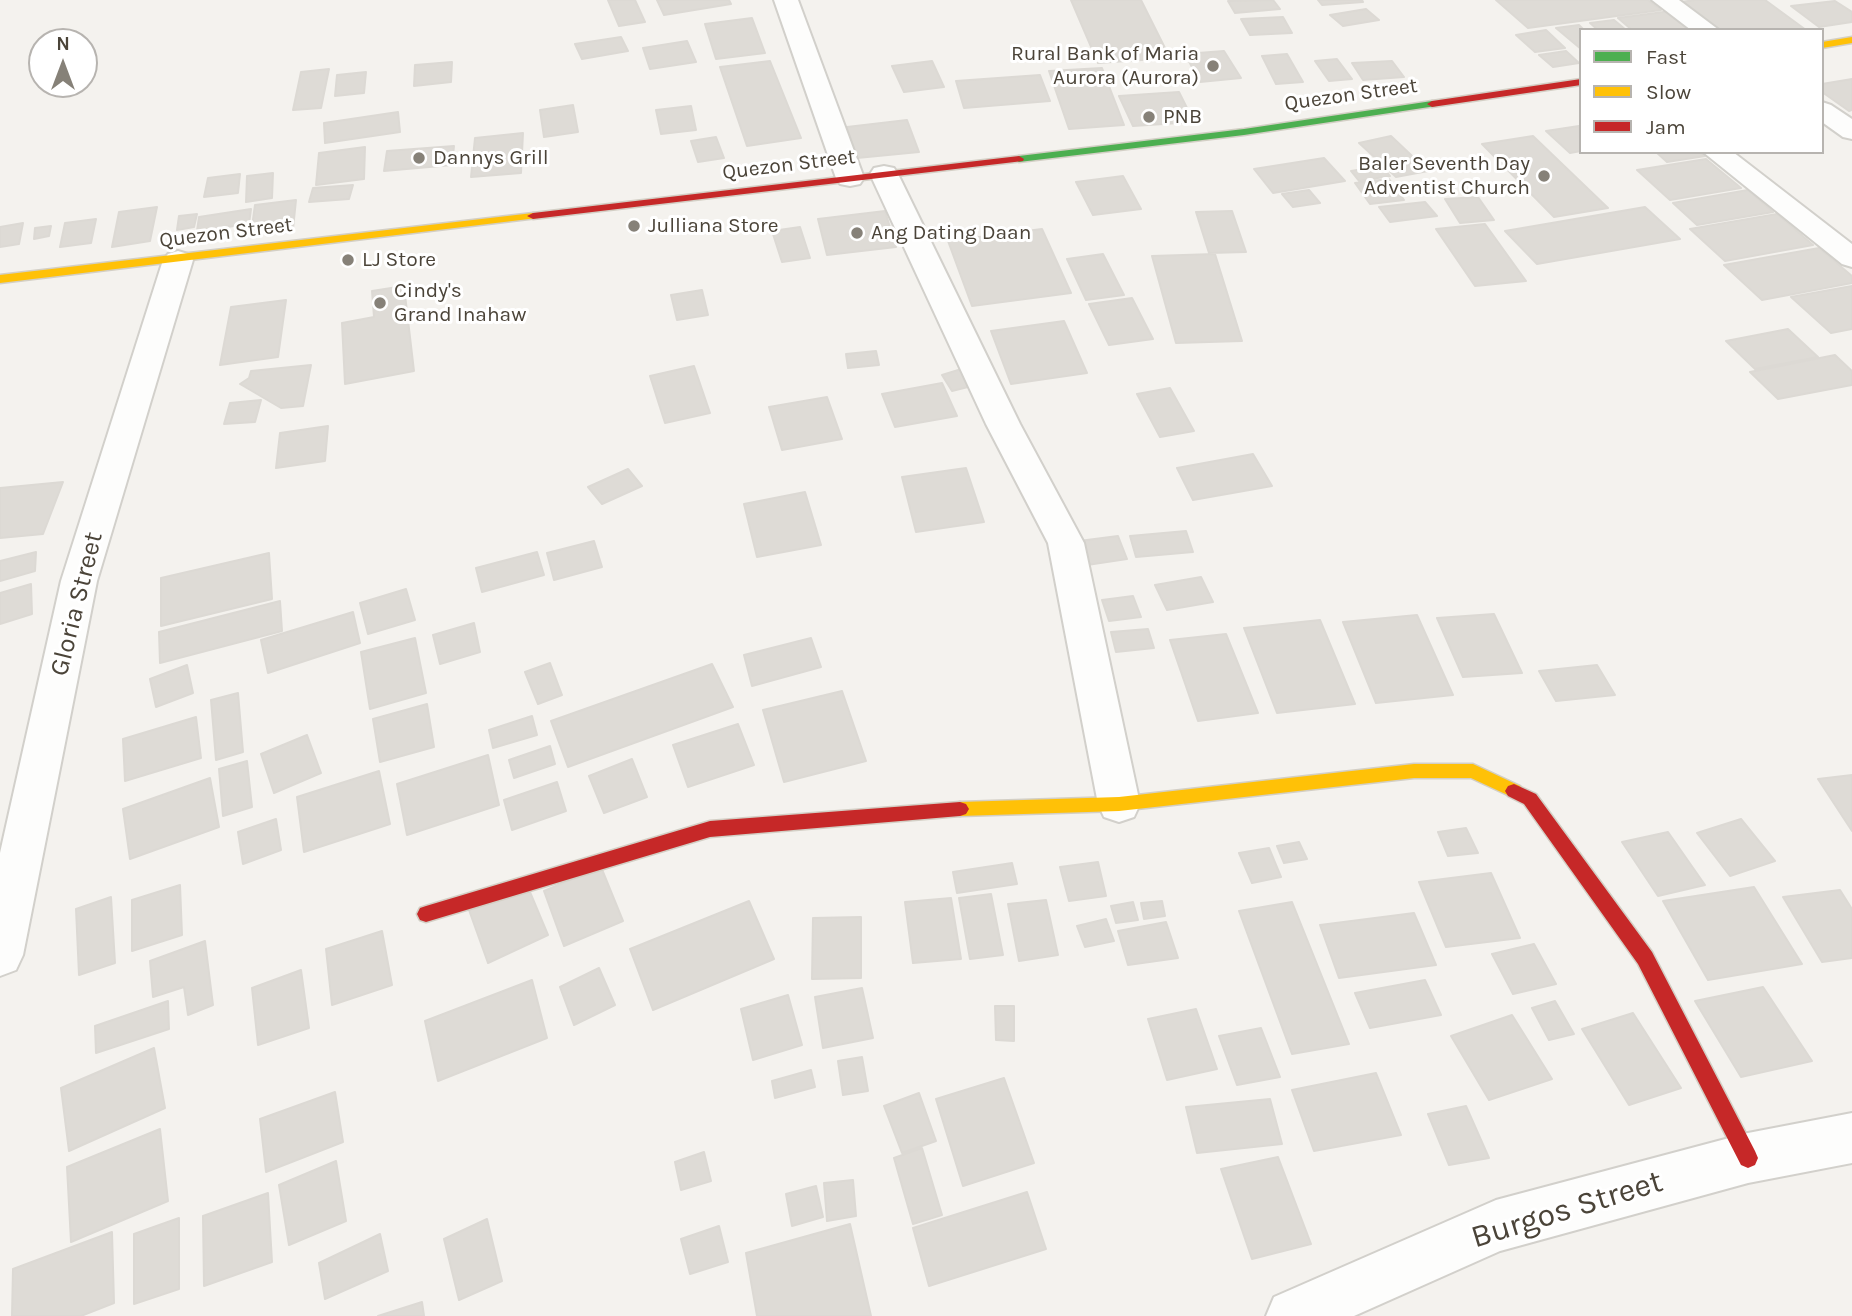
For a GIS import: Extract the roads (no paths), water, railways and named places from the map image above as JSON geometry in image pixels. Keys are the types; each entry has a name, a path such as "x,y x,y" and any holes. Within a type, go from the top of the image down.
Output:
{"main road":[{"path":"1824,45 1852,40"},
{"name":"Quezon Street","path":"0,279 1244,132 1579,82"},
{"path":"426,914 710,829 972,808 1119,804 1414,771 1473,771 1530,799 1645,958 1748,1158"}],"street":[{"path":"786,0 850,178"},
{"path":"1664,0 1704,28"},
{"path":"1824,111 1852,131"},
{"path":"1719,154 1852,258"},
{"path":"884,174 1003,424 1066,543 1119,804"},
{"name":"Gloria Street","path":"0,956 79,581 178,260"},
{"name":"Burgos Street","path":"1293,1316 1496,1226 1748,1158 1852,1138"}],"place":[{"name":"Rural Bank of Maria Aurora (Aurora)","path":"1213,66"},
{"name":"PNB","path":"1149,117"},
{"name":"Dannys Grill","path":"419,158"},
{"name":"Baler Seventh Day Adventist Church","path":"1544,176"},
{"name":"Julliana Store","path":"634,226"},
{"name":"Ang Dating Daan","path":"857,233"},
{"name":"LJ Store","path":"348,260"},
{"name":"Cindy's Grand Inahaw","path":"380,303"}]}
